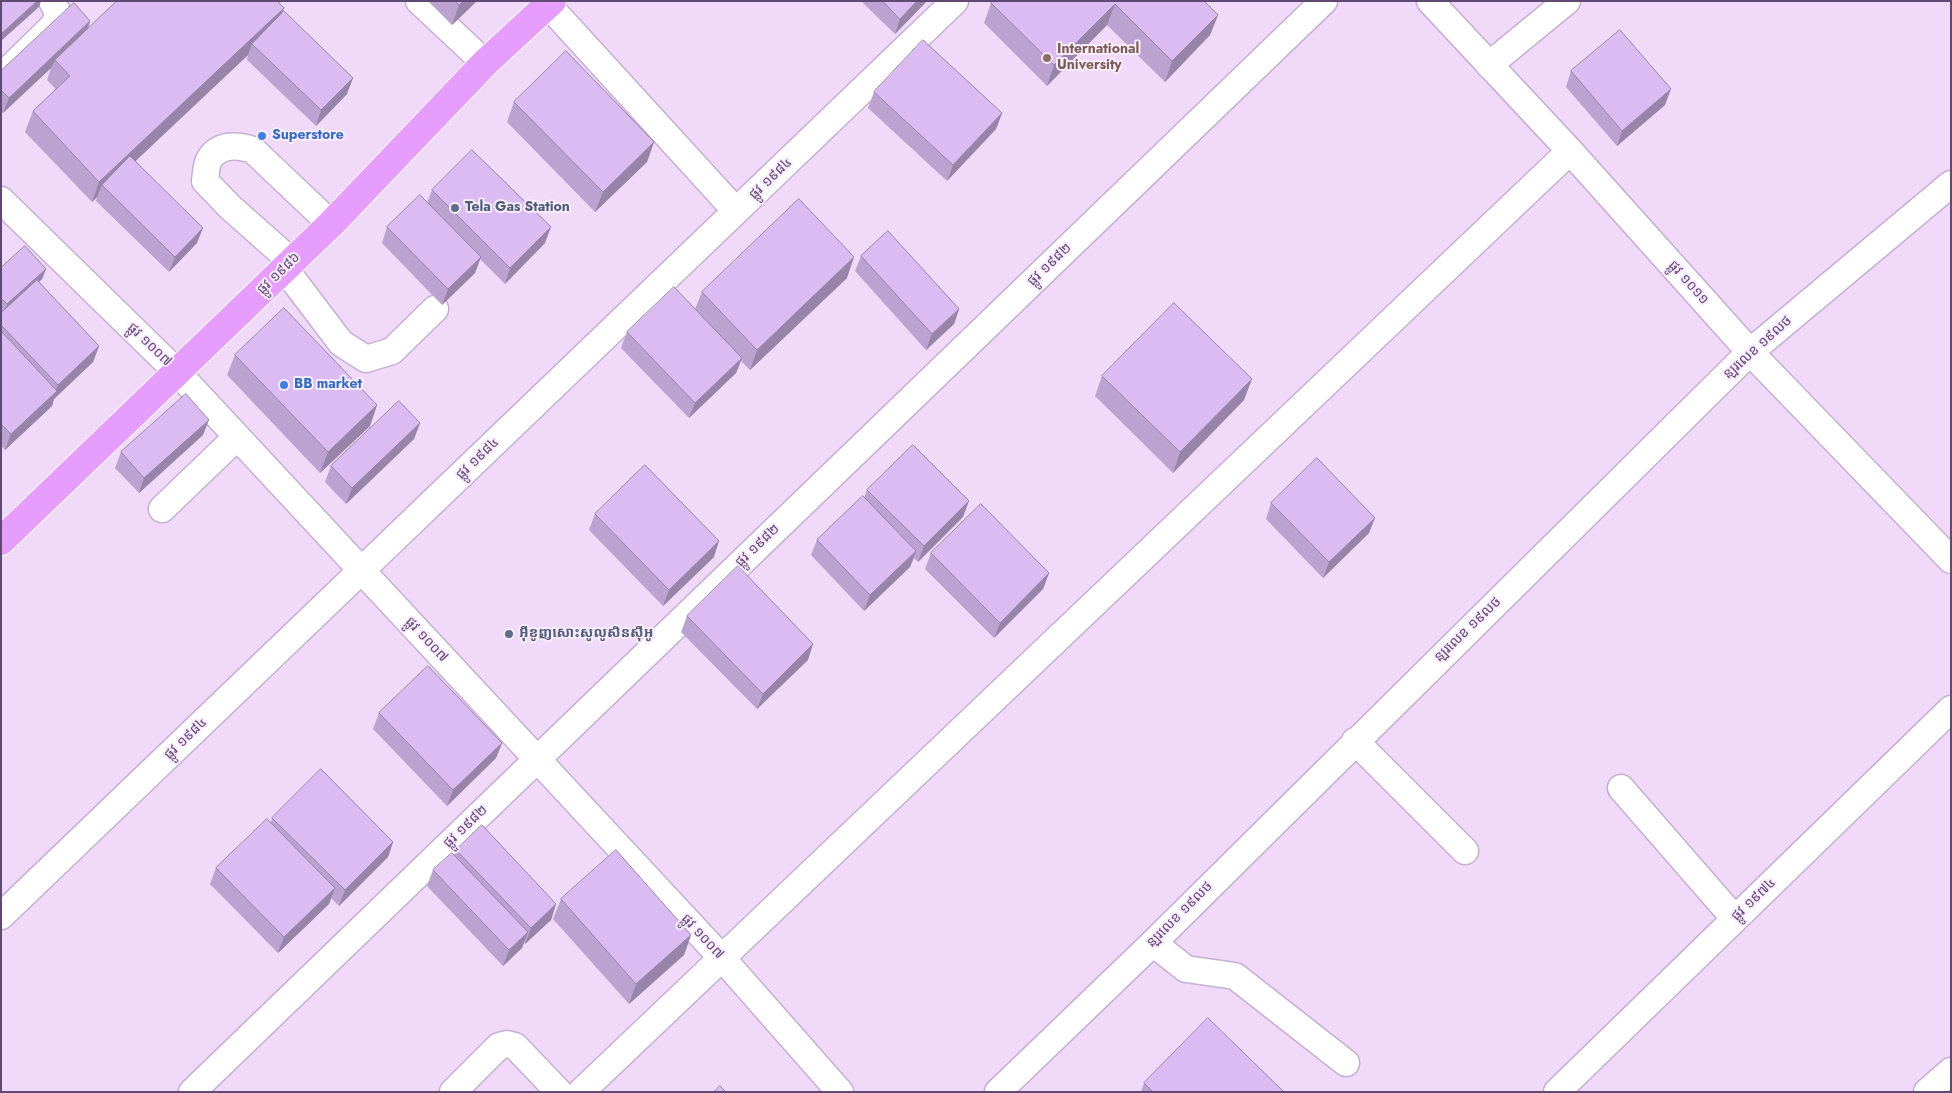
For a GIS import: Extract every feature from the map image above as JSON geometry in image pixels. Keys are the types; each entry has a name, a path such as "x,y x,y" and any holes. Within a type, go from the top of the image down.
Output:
{"main road":[{"name":"ផ្លូវ ១៩៨៦","path":"1,541 331,224 485,63 550,3"}],"street":[{"path":"1,76 53,26 59,15 52,1"},
{"path":"419,1 485,63"},
{"name":"ផ្លូវ ១៩៨៤","path":"1,916 955,1"},
{"name":"ផ្លូវ ១៩៨២","path":"192,1092 1324,1"},
{"name":"ផ្លូវ ១០១១","path":"1430,1 1570,151 1750,352 1951,560"},
{"path":"1489,65 1568,1"},
{"path":"550,3 736,211"},
{"path":"331,224 254,150 239,146 223,147 209,160 205,181 288,266 341,344 366,359 392,350 435,309"},
{"path":"581,1092 1570,151"},
{"name":"ន្ឡរលេខ ១៩លថ","path":"998,1092 1153,943 1750,352 1951,184"},
{"name":"ផ្លូវ ១០០៧","path":"1,200 177,372 722,958 840,1092"},
{"path":"162,509 237,437"},
{"name":"ផ្លូវ ១៩៧៤","path":"1557,1092 1951,709"},
{"path":"1355,741 1465,851"},
{"path":"1621,788 1735,919"},
{"path":"1153,943 1186,969 1235,976 1346,1063"},
{"path":"453,1092 499,1046 507,1044 515,1046 559,1092"},
{"path":"1927,1092 1951,1071"}],"shaded area":[{"path":"1,1 1951,1 1951,1092 1,1092"}],"building":[{"path":"1,1 37,1 1,34"},
{"path":"117,1 277,1 284,8 99,182 33,111 70,76 55,60"},
{"path":"883,1 917,1 900,19"},
{"name":"International University","path":"993,1 1204,1 1218,15 1172,61 1115,4 1054,65 991,3"},
{"path":"74,3 90,21 9,98 1,90 1,71"},
{"path":"284,11 353,78 321,110 252,44"},
{"path":"1620,30 1671,89 1622,131 1571,71"},
{"path":"923,40 1002,113 953,165 874,92"},
{"path":"566,51 654,142 603,192 514,102"},
{"path":"472,150 551,227 510,268 432,190"},
{"path":"130,156 203,228 175,257 102,185"},
{"path":"420,195 481,257 448,289 387,227"},
{"path":"799,199 854,257 757,350 702,292"},
{"path":"888,231 959,309 932,334 861,256"},
{"path":"25,246 46,269 7,304 1,298 1,268"},
{"path":"37,280 99,346 58,385 1,325 1,313"},
{"path":"674,287 742,358 695,403 627,332"},
{"path":"1174,303 1252,379 1180,452 1102,376"},
{"path":"284,308 377,405 328,452 235,355"},
{"path":"1,331 57,391 11,434 1,424"},
{"path":"186,394 209,420 144,478 121,452"},
{"path":"399,401 420,423 352,488 331,466"},
{"path":"913,445 969,501 924,546 867,490"},
{"path":"1317,458 1375,518 1329,562 1271,503"},
{"path":"645,465 719,541 669,590 595,514"},
{"path":"863,496 916,551 870,595 817,540"},
{"path":"981,504 1049,573 1000,623 931,553"},
{"path":"738,566 813,644 763,694 687,616"},
{"path":"428,666 502,743 453,790 379,713"},
{"path":"321,769 393,842 345,890 272,818"},
{"path":"267,819 335,888 284,937 216,868"},
{"path":"482,825 556,904 531,928 456,850"},
{"path":"616,850 691,935 636,984 561,899"},
{"path":"452,853 528,932 509,950 433,870"},
{"path":"1208,1018 1284,1092 1153,1092 1144,1083"},
{"path":"720,1086 726,1092 714,1092"}],"place":[{"name":"International University","path":"1047,58"},
{"name":"Superstore","path":"262,136"},
{"name":"Tela Gas Station","path":"455,208"},
{"name":"BB market","path":"284,385"},
{"name":"អ៊ីខូញសោះសូលូសិនស៊ីអូ","path":"509,634"}]}
